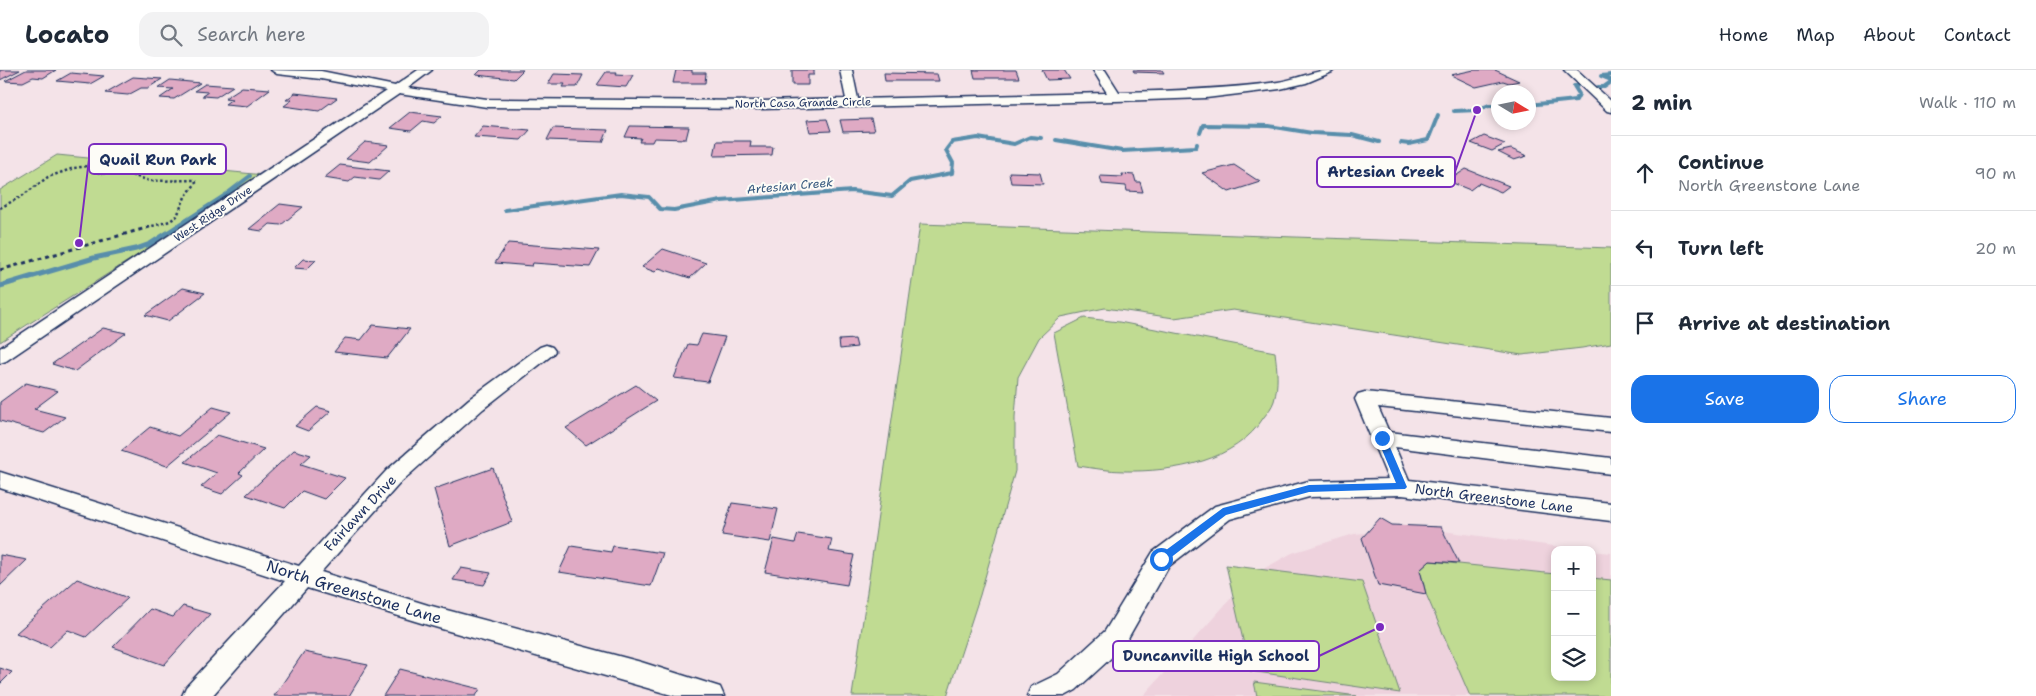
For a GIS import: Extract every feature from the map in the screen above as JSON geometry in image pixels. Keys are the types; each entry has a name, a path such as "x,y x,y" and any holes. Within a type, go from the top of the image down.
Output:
{"street":[{"name":"North Casa Grande Circle","path":"277,70 321,75 398,90 488,103 761,105 1206,94 1248,90 1302,80 1328,70"},
{"name":"West Ridge Drive","path":"0,357 426,70"},
{"path":"846,70 853,102"},
{"path":"1099,70 1116,96"},
{"path":"1570,70 1611,108"},
{"name":"Fairlawn Drive","path":"195,696 300,577 394,476 476,404 546,351"},
{"path":"1402,487 1365,399 1611,425"},
{"path":"1382,438 1611,466"},
{"name":"North Greenstone Lane","path":"0,480 300,577 493,634 642,673 711,696"},
{"name":"North Greenstone Lane","path":"1040,696 1067,682 1114,639 1161,559 1223,512 1309,489 1402,487 1611,512"}],"path":[{"path":"0,208 22,196 48,177 74,168 88,166 100,173 128,174 142,180 196,180 177,216 170,221 0,270"}],"shaded area":[{"path":"1420,528 1553,546 1551,546 1551,681 1596,681 1596,551 1611,553 1611,696 1143,696 1251,576 1292,553 1354,534"}],"green space":[{"path":"57,155 264,175 0,342 0,190"},
{"path":"920,224 1611,248 1611,343 1522,355 1233,310 1174,318 1105,308 1061,317 1039,338 1018,377 1015,417 1015,471 980,595 947,696 852,696"},
{"path":"1084,318 1119,322 1275,352 1277,383 1273,403 1252,432 1237,445 1202,461 1182,466 1143,471 1078,466 1054,333"},
{"path":"1430,561 1551,574 1551,681 1596,681 1596,578 1611,580 1611,696 1470,696 1426,594 1420,570"},
{"path":"1226,565 1362,582 1400,693 1250,671"},
{"path":"1254,682 1357,696 1257,696"}],"building":[{"path":"0,70 20,70 0,80"},
{"path":"26,70 56,70 43,78 33,77 23,82 5,81"},
{"path":"481,70 523,70 514,79 476,75"},
{"path":"676,70 692,70 692,73 706,73 705,83 673,83"},
{"path":"792,70 814,70 814,75 808,75 808,85 792,85"},
{"path":"973,70 1016,70 1019,78 975,78"},
{"path":"1042,70 1064,70 1070,79 1047,80"},
{"path":"1133,70 1162,70 1164,73 1134,72"},
{"path":"1474,70 1495,70 1519,81 1509,83 1503,81 1476,87 1451,75"},
{"path":"606,72 633,75 626,87 597,85"},
{"path":"71,73 104,76 90,84 57,81"},
{"path":"884,73 937,74 939,81 885,81"},
{"path":"554,74 583,75 577,87 563,87 565,84 548,84"},
{"path":"133,77 162,79 148,88 141,88 128,95 105,93"},
{"path":"170,80 200,83 174,99 160,98 173,89 158,88"},
{"path":"205,84 233,86 216,97 202,96 208,92 194,91"},
{"path":"242,87 270,89 247,106 225,104 232,99 225,98"},
{"path":"295,93 337,98 319,111 284,106 292,100 286,100"},
{"path":"410,112 442,116 434,123 423,121 411,131 390,128"},
{"path":"827,119 831,131 810,132 807,120"},
{"path":"871,119 874,131 843,132 840,120"},
{"path":"483,126 530,130 521,140 474,137"},
{"path":"630,126 689,127 686,139 654,138 652,142 639,142 641,138 625,137"},
{"path":"553,128 608,130 603,142 547,140"},
{"path":"1484,136 1505,144 1492,151 1471,143"},
{"path":"717,141 751,141 750,147 773,147 772,155 714,156"},
{"path":"365,142 389,145 370,162 346,159"},
{"path":"1511,149 1527,156 1514,160 1498,152"},
{"path":"340,165 389,171 379,180 355,177 349,182 324,178"},
{"path":"1234,165 1260,182 1229,192 1202,173"},
{"path":"1466,169 1509,186 1501,192 1479,183 1470,190 1448,181"},
{"path":"1009,172 1040,173 1043,184 1011,183"},
{"path":"1122,174 1134,175 1136,182 1140,182 1143,192 1127,191 1126,186 1102,184 1100,176 1123,177"},
{"path":"280,204 303,207 281,225 270,224 262,231 249,229"},
{"path":"508,243 599,250 590,267 533,263 532,266 495,263"},
{"path":"663,249 706,263 690,278 659,268 655,272 642,267"},
{"path":"303,259 316,260 307,269 294,268"},
{"path":"183,288 205,293 168,321 145,315"},
{"path":"373,325 410,329 387,358 334,352 345,338 361,340"},
{"path":"103,328 126,333 75,371 52,364"},
{"path":"702,334 725,337 708,382 674,378 688,344 697,345"},
{"path":"855,339 857,347 840,349 839,340"},
{"path":"26,383 58,391 34,409 65,417 44,433 0,421 0,402"},
{"path":"636,385 656,401 586,445 566,428"},
{"path":"213,407 231,412 167,466 121,451 150,427 178,436"},
{"path":"317,407 331,411 308,431 295,426"},
{"path":"217,435 264,449 239,473 243,475 222,494 201,487 217,473 185,462"},
{"path":"294,450 311,455 301,464 345,478 324,499 302,491 285,508 246,495"},
{"path":"493,468 512,522 450,546 434,489"},
{"path":"732,503 778,509 770,542 722,535"},
{"path":"1380,518 1392,525 1441,527 1459,563 1430,561 1420,570 1426,594 1378,585 1362,538"},
{"path":"798,534 832,539 829,551 854,555 847,585 765,572 774,539 795,543"},
{"path":"571,546 611,552 613,546 663,553 651,586 559,572"},
{"path":"0,555 27,560 0,586"},
{"path":"461,568 491,573 484,585 453,580"},
{"path":"77,579 128,598 86,637 68,630 50,647 16,633"},
{"path":"183,606 210,614 164,665 113,647 150,609 173,617"},
{"path":"304,652 368,665 349,696 274,696"},
{"path":"0,668 12,672 0,684"},
{"path":"400,669 480,689 476,696 383,696"}],"waterway":[{"name":"Artesian Creek","path":"1611,75 1601,76 1611,80"},
{"name":"Artesian Creek","path":"1598,87 1604,87 1611,82"},
{"name":"Artesian Creek","path":"1536,104 1576,100 1579,94 1574,86 1577,86"},
{"name":"Artesian Creek","path":"1454,111 1477,110 1491,105"},
{"name":"Artesian Creek","path":"1401,143 1409,144 1428,140 1438,115"},
{"name":"Artesian Creek","path":"1200,133 1203,125 1269,126 1312,133 1352,135 1379,142"},
{"name":"Artesian Creek","path":"505,210 621,194 649,197 660,209 674,210 721,201 852,191 892,196 910,181 952,173 953,163 946,150 952,142 978,138 1014,144 1030,137 1041,138"},
{"name":"Artesian Creek","path":"1056,140 1122,151 1196,147 1197,144"},
{"path":"176,227 224,196 250,176"},
{"path":"0,286 94,258 136,249 150,244 178,226"}],"place":[{"name":"Artesian Creek","path":"1477,110"},
{"name":"Quail Run Park","path":"79,243"},
{"name":"Duncanville High School","path":"1380,627"}],"route":[{"path":"1161,559 1223,512 1309,489 1402,487 1382,438"}]}
